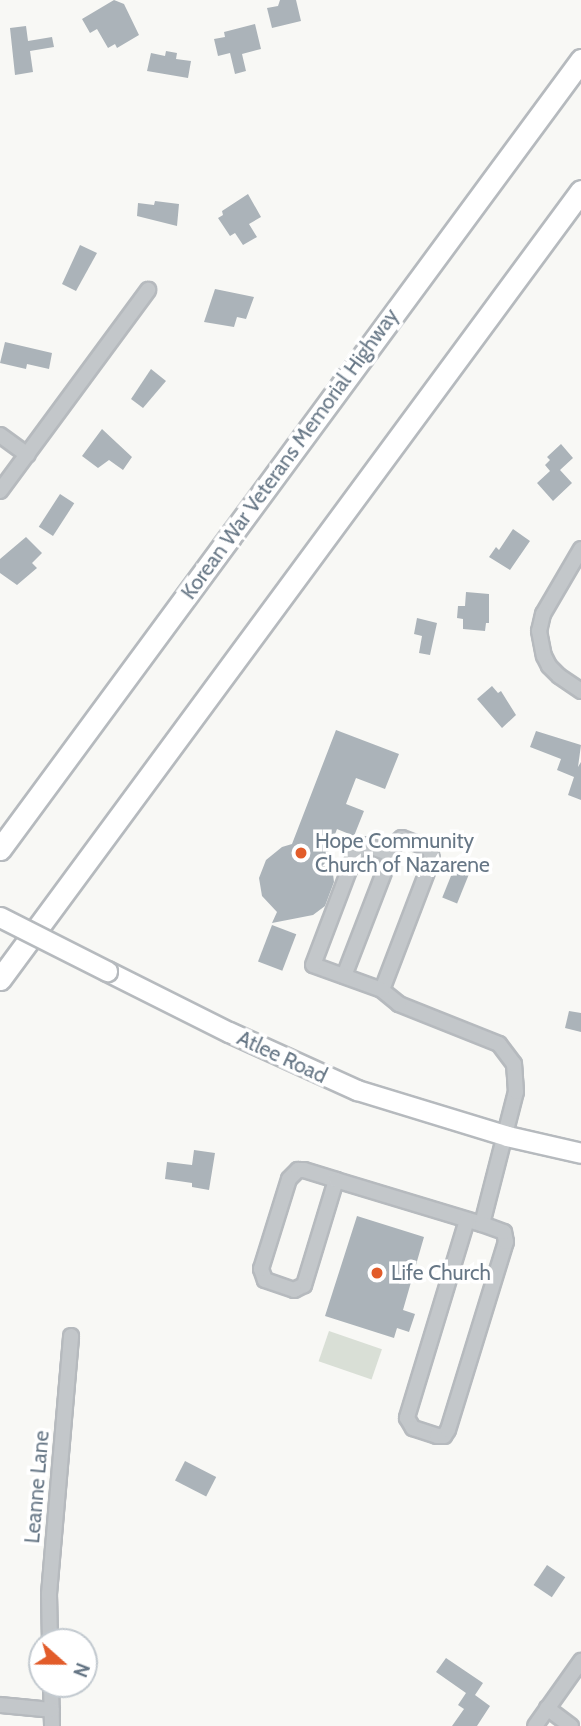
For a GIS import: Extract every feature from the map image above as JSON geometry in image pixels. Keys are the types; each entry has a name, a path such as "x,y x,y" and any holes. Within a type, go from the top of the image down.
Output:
{"highway":[{"name":"Korean War Veterans Memorial Highway","path":"0,849 579,65"},
{"path":"0,979 581,191"}],"main road":[{"name":"Atlee Road","path":"0,917 229,1032 356,1090 507,1136 581,1153"}],"street":[{"path":"0,491 148,290"},
{"path":"0,435 28,455"},
{"path":"581,549 543,614 540,631 544,656 549,666 558,676 581,691"},
{"path":"345,976 395,844 402,838 430,849 432,859 382,990"},
{"path":"336,1180 304,1285 294,1290 265,1280 261,1269 289,1179 298,1170 336,1180 475,1222 504,1232 506,1242 444,1436 413,1428 407,1418 475,1222 507,1136 516,1092 514,1064 499,1044 399,1004 382,990 313,965 356,852 366,845 391,854"},
{"name":"Leanne Lane","path":"50,1628 49,1594 71,1336"},
{"path":"535,1726 581,1661"},
{"path":"52,1698 52,1726"},
{"path":"0,1705 52,1710"},
{"path":"547,1709 570,1726"}],"shaded area":[{"path":"329,1331 382,1349 372,1379 319,1361"}],"building":[{"path":"114,0 124,4 139,35 117,48 115,44 108,48 97,29 90,33 82,19"},
{"path":"280,0 296,0 301,21 272,28 267,8 278,6"},
{"path":"255,24 261,49 242,54 246,71 235,74 230,53 218,56 214,39 225,37 224,32"},
{"path":"26,26 28,41 52,37 54,47 30,51 33,72 15,75 10,28"},
{"path":"166,51 177,53 176,59 191,61 188,78 147,71 151,53 165,56"},
{"path":"248,194 261,217 249,224 257,237 243,245 235,233 230,236 218,218 223,215 222,211"},
{"path":"155,201 179,204 177,226 137,216 138,203 154,205"},
{"path":"80,245 97,253 76,291 62,284"},
{"path":"215,289 254,297 246,319 237,317 234,327 204,322"},
{"path":"5,342 52,353 49,369 27,364 26,369 0,363"},
{"path":"151,369 166,381 143,408 131,399"},
{"path":"102,429 132,457 123,470 109,460 98,468 82,456"},
{"path":"561,444 573,458 560,470 572,483 553,501 537,483 550,471 545,465 550,460 547,457"},
{"path":"60,494 74,503 53,536 39,527"},
{"path":"513,529 530,541 510,570 489,557 496,547 499,550"},
{"path":"26,537 42,553 32,563 37,568 17,585 0,573 0,559"},
{"path":"466,592 489,594 489,623 486,623 485,631 463,629 463,619 457,618 458,606 465,606"},
{"path":"417,618 437,623 430,655 419,653 422,636 414,634"},
{"path":"492,686 498,693 501,691 516,715 502,728 477,699"},
{"name":"Hope Community Church of Nazarene","path":"336,730 399,754 385,789 356,778 346,804 364,811 354,836 337,829 326,858 332,866 334,882 325,906 313,915 272,923 277,912 262,896 259,878 266,860 282,847 292,844"},
{"path":"536,731 581,745 578,767 581,762 581,800 568,795 574,777 557,770 561,759 530,747"},
{"path":"455,866 470,872 457,904 442,898"},
{"path":"272,925 296,934 282,971 258,961"},
{"path":"569,1011 581,1013 581,1032 565,1028"},
{"path":"194,1150 215,1153 209,1190 192,1187 192,1183 165,1179 167,1162 192,1165"},
{"name":"Life Church","path":"357,1216 424,1237 403,1310 415,1314 409,1332 397,1328 394,1338 325,1316"},
{"path":"185,1461 216,1477 206,1496 175,1481"},
{"path":"547,1565 565,1577 552,1597 534,1585"},
{"path":"446,1658 483,1683 475,1695 490,1706 477,1726 452,1726 464,1709 458,1705 466,1693 436,1672"}],"place":[{"name":"Hope Community Church of Nazarene","path":"301,853"},
{"name":"Life Church","path":"377,1273"}]}
